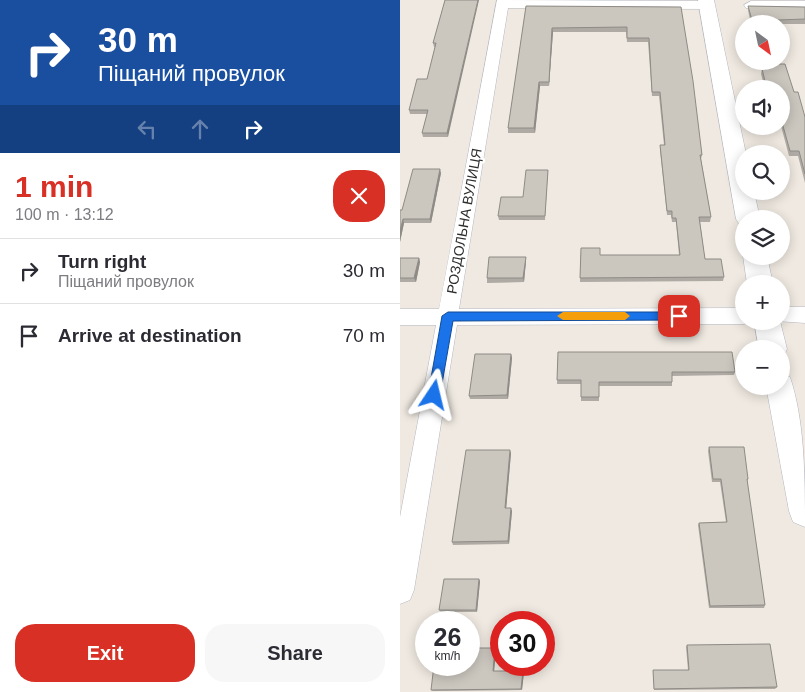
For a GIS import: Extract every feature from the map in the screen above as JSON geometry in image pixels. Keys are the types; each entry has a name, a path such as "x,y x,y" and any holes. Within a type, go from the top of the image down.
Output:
{"street":[{"path":"503,2 706,2 746,210"},
{"name":"РОЗДОЛЬНА ВУЛИЦЯ","path":"400,590 503,2"},
{"path":"751,5 805,5"},
{"path":"790,315 805,315"},
{"path":"400,317 735,316"},
{"path":"782,395 805,511"}],"building":[{"path":"445,0 478,0 447,133 422,133 428,110 409,110 417,79 427,79 436,43 433,43"},
{"path":"526,6 681,7 693,81 702,155 700,155 711,217 699,217 705,259 721,259 724,277 580,278 581,248 600,248 600,255 680,255 676,218 672,218 672,211 667,211 660,145 665,145 660,92 652,92 649,38 627,38 627,27 552,28 549,82 539,82 534,128 508,128"},
{"path":"748,6 805,7 805,19 790,20 790,15 751,15"},
{"path":"762,70 787,70 794,92 798,92 805,117 805,174 799,151 790,151 790,145 788,145 786,135 790,135 790,80 765,80"},
{"path":"413,169 440,169 430,219 403,219 400,231 400,210 402,210"},
{"path":"526,170 548,170 545,216 498,216 501,197 523,197"},
{"path":"489,257 526,257 523,278 487,278"},
{"path":"400,258 419,258 414,278 400,278"},
{"path":"558,352 732,352 735,372 672,372 672,382 599,382 599,397 581,397 581,380 557,380"},
{"path":"475,354 511,354 507,395 469,396"},
{"path":"709,447 744,447 765,605 710,606 699,523 727,522 721,479 713,479"},
{"path":"466,450 510,450 505,508 511,508 508,541 452,542"},
{"path":"444,579 479,579 476,610 439,610"},
{"path":"770,644 777,687 654,689 653,670 689,670 687,645"},
{"path":"480,648 490,648 490,676 522,676 521,689 431,690 433,676 480,676"}],"slow traffic":[{"path":"563,316 625,316"}],"route":[{"path":"434,395 448,316 679,316"}]}
